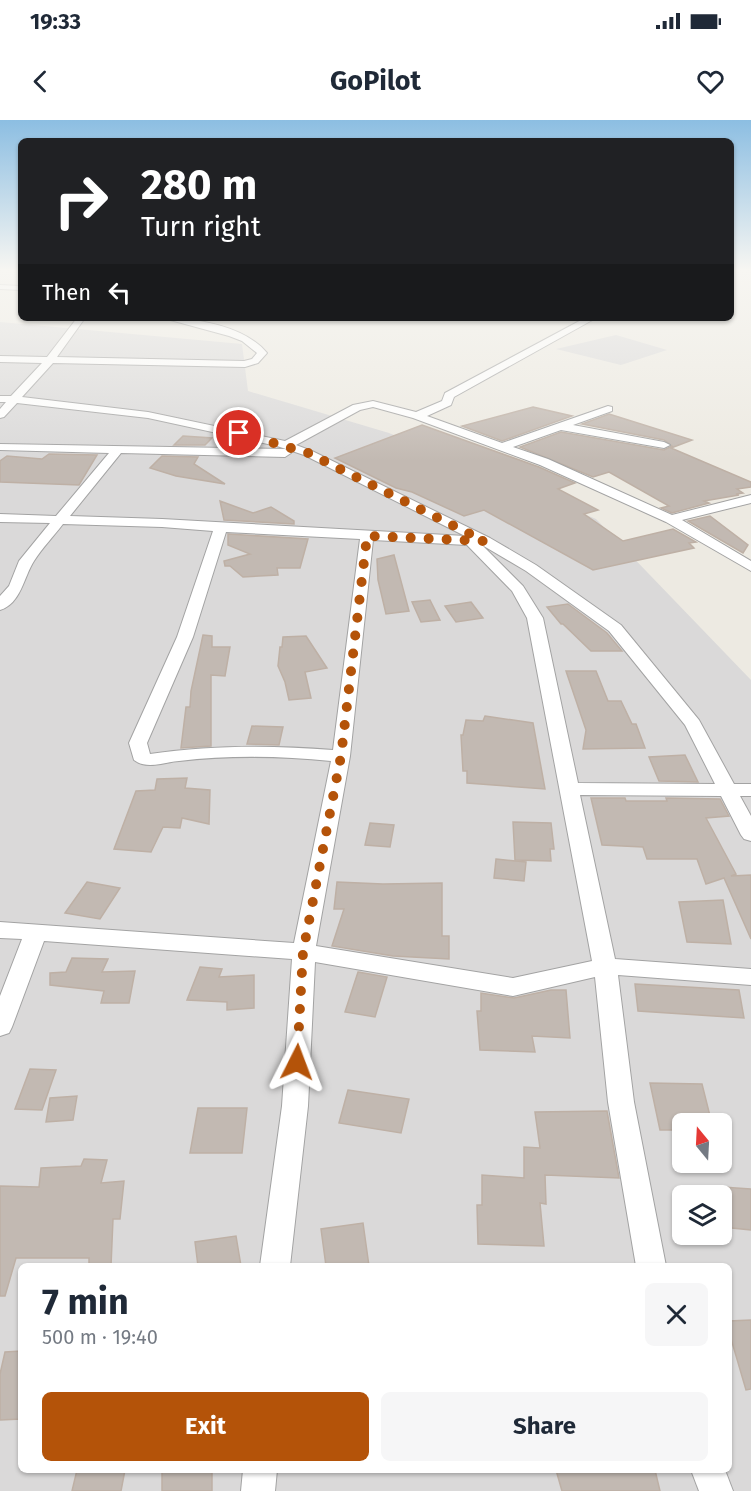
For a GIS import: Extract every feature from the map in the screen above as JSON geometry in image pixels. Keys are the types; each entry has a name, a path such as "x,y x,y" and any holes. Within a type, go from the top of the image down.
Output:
{"street":[{"path":"0,415 50,360 70,333"},
{"path":"0,359 245,364 255,361 262,353 248,340 228,333"},
{"path":"417,416 447,403 449,395 564,333"},
{"path":"0,399 129,411 287,445 308,453 531,568 615,628 693,724 751,835"},
{"path":"287,445 363,405 373,404 417,416 544,462 671,519 751,567"},
{"path":"502,447 608,409"},
{"path":"561,426 664,445"},
{"path":"0,447 308,453"},
{"path":"0,605 16,587 26,561 63,519 117,450"},
{"path":"671,519 751,499"},
{"path":"0,518 162,523 478,541"},
{"path":"221,528 185,637 138,743 141,756 146,760 193,754 290,751 341,756"},
{"path":"275,1263 295,1106 303,952 341,756 367,536"},
{"path":"478,541 496,569 518,589 535,618 605,966 621,1102 650,1263"},
{"path":"569,789 751,790"},
{"path":"0,930 303,952 513,987 605,966 751,977"},
{"path":"0,1027 36,933"},
{"path":"258,1491 260,1473"},
{"path":"709,1473 716,1491"}],"shaded area":[{"path":"0,333 121,333 242,344 248,391 389,433 596,519 751,680 751,1491 0,1491"},
{"path":"616,335 667,350 621,365 556,349"}],"building":[{"path":"533,407 572,416 502,441 462,426"},
{"path":"609,414 692,440 671,448 751,482 751,487 737,489 743,493 736,494 739,495 704,501 709,503 672,513 661,508 669,506 609,472 593,477 520,447 561,432 664,450 672,446 664,440 582,424"},
{"path":"422,425 539,467 575,483 558,489 598,510 584,514 623,541 673,529 696,542 689,543 694,548 593,570 484,510 464,516 412,492 396,488 335,458"},
{"path":"183,436 212,438 205,445 174,445"},
{"path":"49,454 97,455 79,485 0,482 0,461 7,456 42,459"},
{"path":"162,456 198,457 194,464 225,484 176,476 150,468"},
{"path":"220,501 253,513 271,507 294,521 294,524 224,520"},
{"path":"710,516 748,545 743,553 688,521"},
{"path":"228,534 308,539 300,568 277,568 278,575 243,577 230,566 225,566 224,561 250,554 228,545"},
{"path":"394,555 409,611 386,614 378,580 377,559"},
{"path":"430,600 440,620 421,622 412,602"},
{"path":"471,602 483,618 456,622 445,606"},
{"path":"568,604 607,633 622,651 591,651 561,624 547,607"},
{"path":"203,635 212,636 212,647 230,647 225,676 211,675 211,746 181,748 186,707 190,707 191,691"},
{"path":"306,636 327,668 305,672 311,698 289,700 278,666 280,647 282,647 283,637"},
{"path":"566,671 596,671 608,701 621,701 632,724 636,724 645,748 583,749 586,730"},
{"path":"485,716 533,723 545,789 467,783 467,771 463,771 461,735 463,735 466,720 483,721"},
{"path":"252,726 283,727 279,745 247,744"},
{"path":"685,755 698,782 659,781 649,757"},
{"path":"187,778 185,788 210,790 209,824 182,818 180,828 163,827 151,852 114,849 136,791 155,790 157,779"},
{"path":"591,798 625,798 626,801 667,801 666,798 720,799 729,816 706,818 736,874 731,876 751,875 751,939 724,878 706,884 697,859 647,859 643,847 602,845"},
{"path":"513,822 551,823 554,849 550,849 551,861 515,860"},
{"path":"370,823 394,825 390,847 365,845"},
{"path":"496,859 526,862 524,881 494,878"},
{"path":"87,882 120,888 100,919 65,913"},
{"path":"337,882 442,883 442,936 449,936 449,959 393,956 332,946 344,909 334,909"},
{"path":"723,900 731,944 687,942 679,902"},
{"path":"72,958 108,959 102,972 135,971 129,1003 101,1003 104,991 50,985 50,973 66,972"},
{"path":"200,967 222,969 219,977 254,975 254,1008 227,1010 227,1002 187,1000"},
{"path":"358,972 387,977 375,1017 345,1012"},
{"path":"635,984 739,990 744,1018 638,1011"},
{"path":"551,990 566,990 570,1038 532,1036 535,1052 480,1050 477,1011 481,1011 481,993 514,998"},
{"path":"30,1069 56,1070 42,1110 15,1109"},
{"path":"650,1083 702,1084 709,1113 672,1113 672,1130 660,1130"},
{"path":"348,1090 409,1099 401,1133 339,1123"},
{"path":"77,1096 73,1120 46,1122 50,1098"},
{"path":"198,1108 247,1108 242,1153 190,1153"},
{"path":"607,1111 619,1178 545,1175 546,1204 540,1203 544,1246 478,1244 477,1205 482,1205 482,1175 524,1178 524,1147 540,1148 535,1112"},
{"path":"84,1159 107,1160 101,1183 124,1181 120,1219 113,1219 111,1263 89,1263 89,1258 16,1258 5,1296 0,1296 0,1186 39,1187 41,1168 81,1166"},
{"path":"732,1188 751,1189 751,1230 732,1228"},
{"path":"363,1223 369,1263 326,1263 321,1229"},
{"path":"236,1236 240,1263 198,1263 195,1242"},
{"path":"751,1320 751,1389 746,1390 732,1342 732,1321"},
{"path":"18,1351 18,1419 0,1420 0,1374 5,1352"},
{"path":"76,1473 124,1473 121,1491 72,1491"},
{"path":"162,1473 212,1473 212,1491 162,1491"},
{"path":"557,1473 656,1473 660,1491 562,1491"}],"route":[{"path":"239,433 287,445 308,453 484,541 367,536 341,756 303,952 297,1062"}]}
